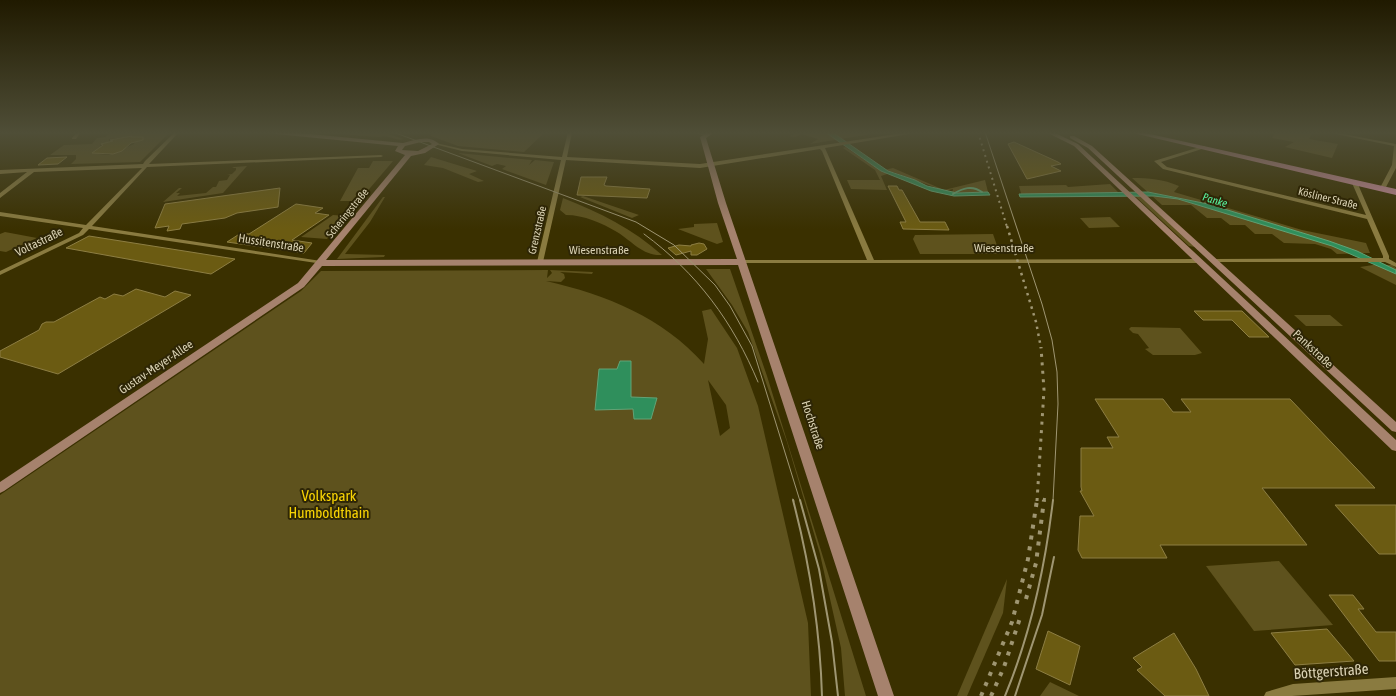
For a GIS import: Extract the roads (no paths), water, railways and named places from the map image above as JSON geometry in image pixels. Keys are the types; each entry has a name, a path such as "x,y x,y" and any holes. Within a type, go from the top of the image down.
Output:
{"main road":[{"path":"1280,164 1396,190"},
{"path":"1282,164 1336,177"}],"street":[{"path":"0,172 181,164"},
{"name":"Scheringstraße","path":"321,263 401,164"},
{"name":"Grenzstraße","path":"540,262 563,164"},
{"path":"675,164 698,164"},
{"name":"Hochstraße","path":"710,164 886,696"},
{"path":"830,164 870,261"},
{"name":"Kösliner Straße","path":"1161,164 1165,168 1370,218"},
{"path":"1384,187 1395,164"},
{"name":"Voltastraße","path":"0,273 81,234 145,166"},
{"path":"1099,166 1110,166"},
{"name":"Pankstraße","path":"1099,166 1131,193 1199,261 1396,447"},
{"name":"Pankstraße","path":"1110,166 1131,193 1144,197 1394,424"},
{"path":"0,196 32,170"},
{"path":"1356,181 1386,256 1383,260 1396,265"},
{"name":"Hussitenstraße","path":"0,214 321,263 540,262"},
{"path":"1187,249 1201,249"},
{"name":"Wiesenstraße","path":"540,262 1383,260"},
{"name":"Gustav-Meyer-Allee","path":"0,488 288,296 321,263"},
{"path":"1212,272 1228,273"},
{"name":"Böttgerstraße","path":"1270,696 1293,690 1396,682"}],"waterway":[{"path":"953,194 968,188 982,192"}],"tram line":[{"path":"481,164 636,222 674,245 715,285 730,306 752,346 800,501"},
{"path":"996,164 1052,340 1057,372 1058,404 1053,501"},
{"path":"644,234 681,265 711,300 737,339 758,382"},
{"path":"793,500 813,597 819,646 822,696"},
{"path":"800,500 819,569 832,642 838,696"},
{"path":"1005,696 1030,624 1036,600 1053,500"},
{"path":"1015,696 1042,615 1054,557"}],"railway":[{"path":"988,164 1007,227"},
{"path":"1007,226 1036,322 1041,348"},
{"path":"1037,501 1044,390 1041,347"},
{"path":"1044,501 1045,496"},
{"path":"981,696 1012,622 1028,559 1037,500"},
{"path":"1026,599 1036,563 1044,500"},
{"path":"991,696 1004,667 1020,618"}],"water label":[{"name":"Panke","path":"1215,200"}],"park label":[{"name":"Volkspark Humboldthain","path":"329,504"}]}
